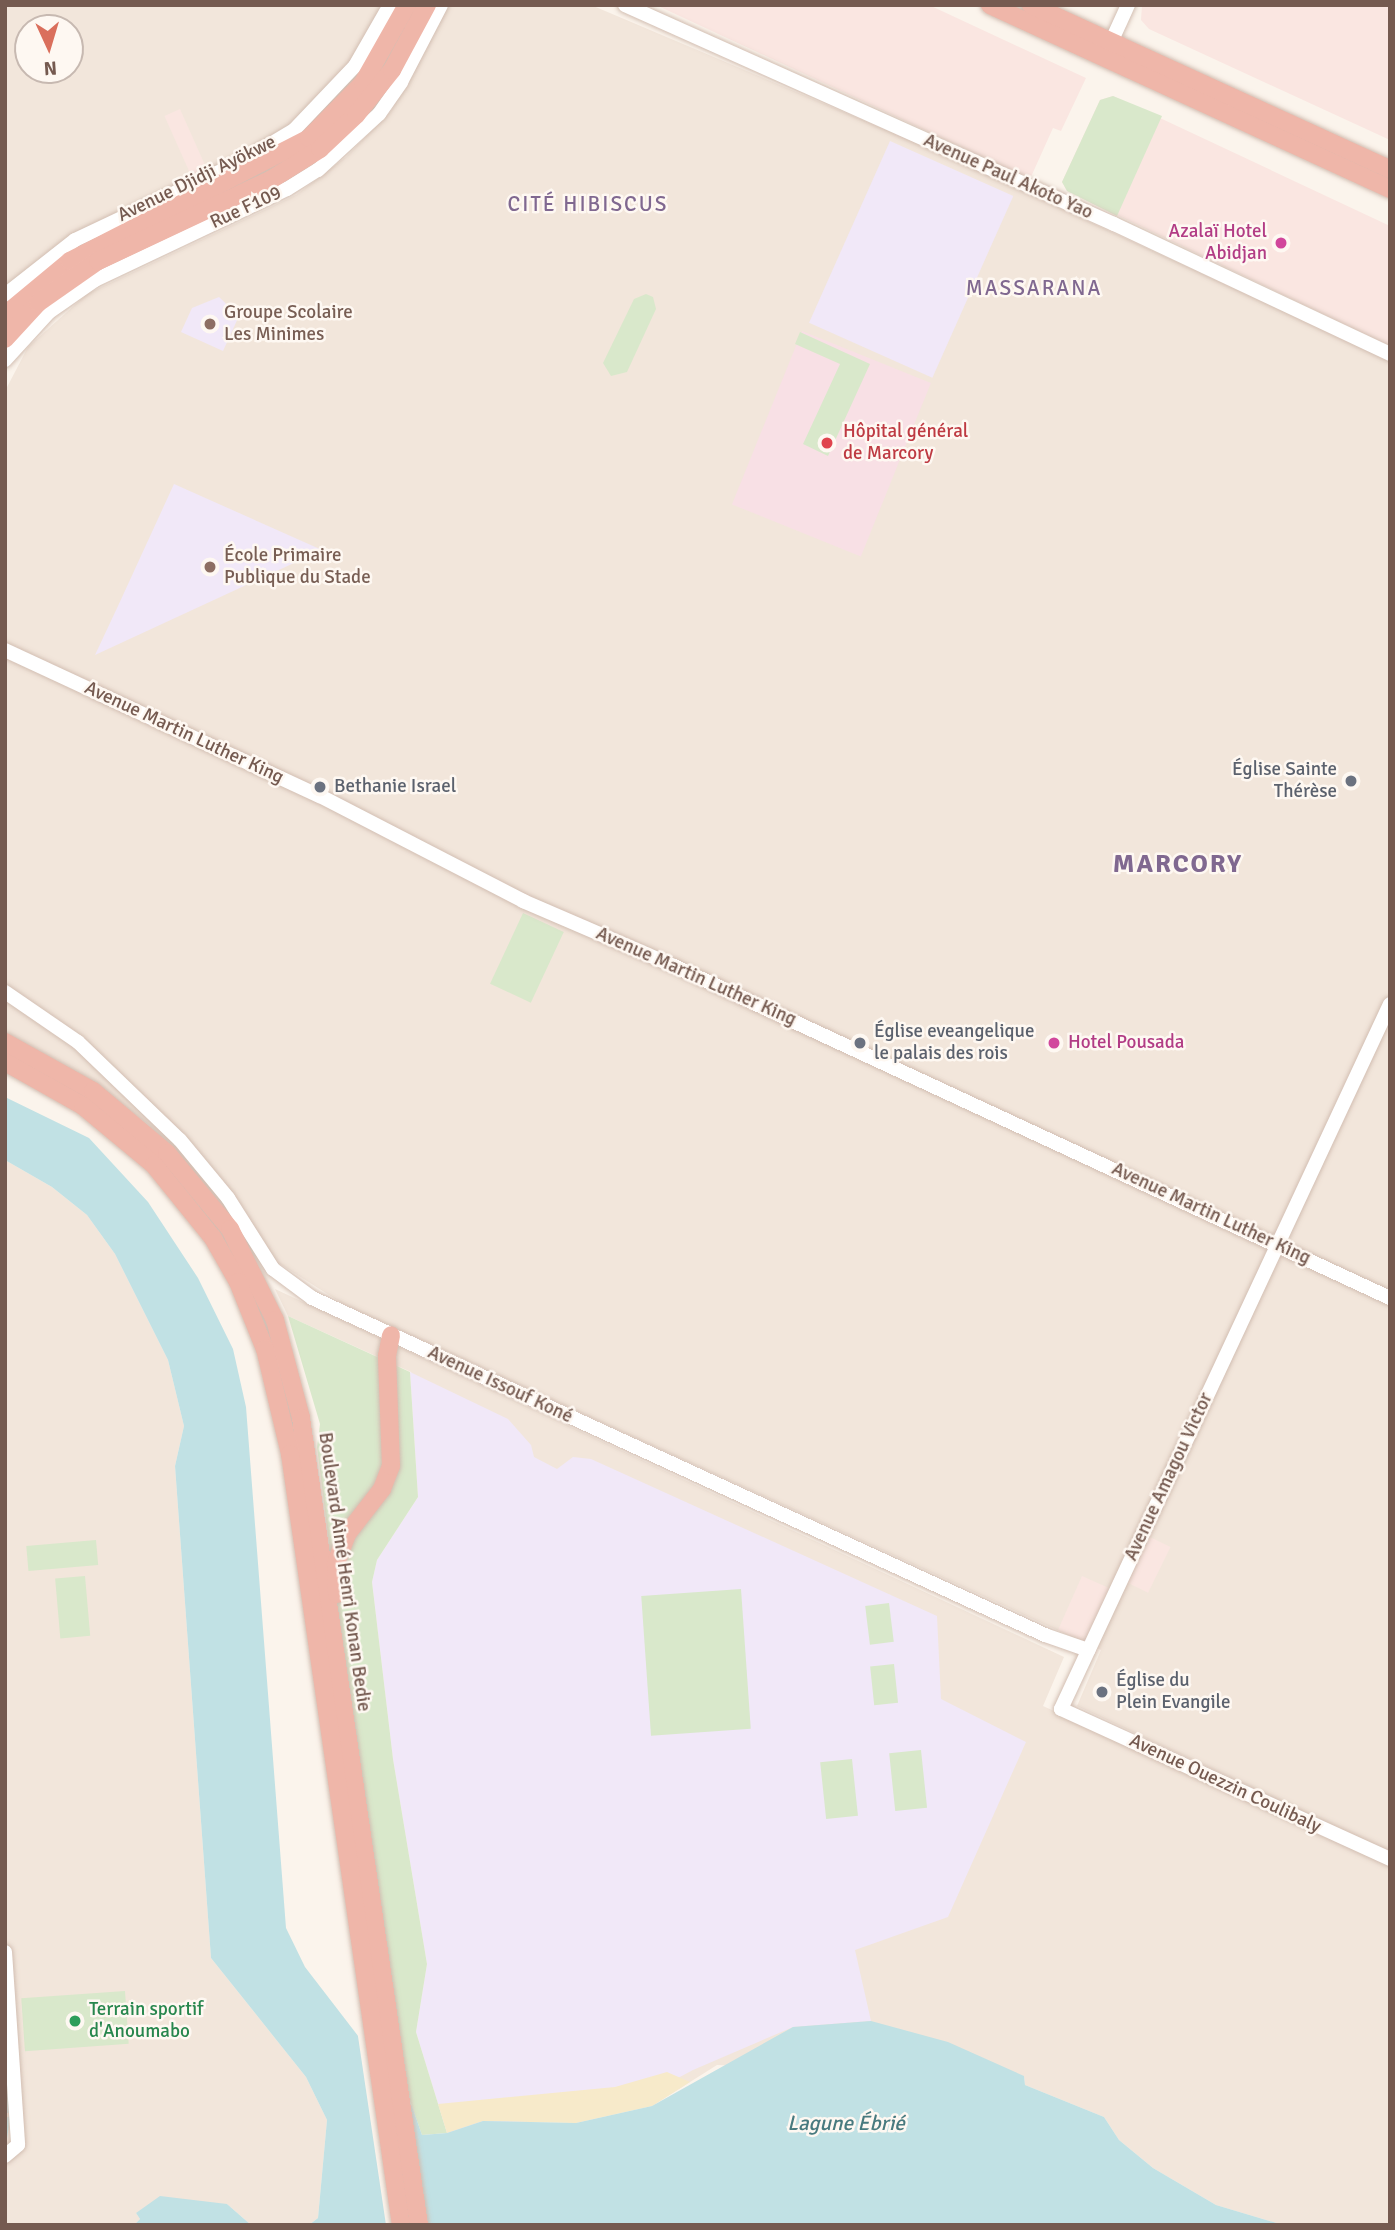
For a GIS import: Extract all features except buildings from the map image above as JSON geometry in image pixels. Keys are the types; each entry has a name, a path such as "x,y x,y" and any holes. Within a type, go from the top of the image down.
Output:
{"highway":[{"path":"5,315 70,261 309,138 363,83 407,5"},
{"path":"5,339 38,303 98,261 281,175 320,149 376,92 401,58 427,5"},
{"path":"990,5 1107,50 1390,169"},
{"path":"1031,5 1107,50 1390,188"},
{"name":"Boulevard Aimé Henri Konan Bedie","path":"5,1042 93,1091 144,1131 230,1229 255,1273 275,1320 297,1391 341,1696 401,2225"},
{"name":"Boulevard Aimé Henri Konan Bedie","path":"5,1062 83,1106 154,1165 213,1238 257,1327 273,1375 290,1454 374,1979 419,2225"},
{"path":"341,1696 336,1563 347,1534 382,1489 391,1466 387,1356 391,1335"}],"street":[{"name":"Avenue Djidji Ayökwe","path":"5,295 37,267 99,226 244,160 294,130 355,66 390,5"},
{"name":"Rue F109","path":"5,360 49,312 95,280 287,190 318,170 379,114 401,82 441,5"},
{"name":"Avenue Paul Akoto Yao","path":"625,5 1114,224 1390,354"},
{"path":"1107,50 1128,5"},
{"name":"Avenue Martin Luther King","path":"5,650 320,796 523,901 674,966 1390,1298"},
{"name":"Avenue Issouf Koné","path":"5,992 78,1042 180,1140 228,1198 285,1281 391,1335 1045,1635 1088,1650"},
{"name":"Avenue Amagou Victor","path":"1060,1709 1390,1004"},
{"name":"Avenue Ouezzin Coulibaly","path":"1060,1709 1390,1859"},
{"path":"5,1952 18,2145 5,2156"}],"shaded area":[{"path":"5,5 385,5 369,39 317,105 268,142 98,223 5,289"},
{"path":"446,5 591,5 931,149 1390,360 1390,1852 1077,1706 1101,1650 345,1305 280,1264 265,1270 219,1199 149,1125 97,1085 5,1034 5,391 28,347 87,294 296,195 346,157 391,111"},
{"path":"656,5 929,5 1086,78 1061,131 1053,128 1030,179"},
{"path":"1142,5 1390,5 1390,140 1149,29 1141,20"},
{"path":"1113,96 1390,226 1390,346 1067,191 1062,182 1100,100"},
{"path":"180,109 208,171 192,178 164,116"},
{"path":"890,141 1013,196 932,378 809,323"},
{"name":"Groupe Scolaire Les Minimes","path":"219,297 239,316 223,351 181,332 192,308"},
{"name":"Hôpital général de Marcory","path":"802,331 931,383 861,556 732,504"},
{"name":"École Primaire Publique du Stade","path":"174,484 322,550 95,655 118,606"},
{"path":"5,1160 52,1187 87,1215 115,1254 168,1360 184,1426 175,1466 211,1958 306,2077 327,2120 318,2218 309,2225 251,2225 227,2204 136,2213 140,2219 134,2225 5,2225"},
{"path":"275,1289 1064,1657 1043,1706 1390,1864 1390,2225 1283,2225 1216,2205 1153,2168 1119,2140 1104,2117 1025,2085 1024,2076 717,2065 652,2106 411,1372 288,1316"},
{"path":"410,1372 508,1419 531,1445 534,1457 557,1469 573,1457 591,1459 937,1616 941,1699 1026,1742 948,1917 855,1950 871,2021 793,2027 693,2070 614,2112 447,2133 416,2032 427,1964 393,1759 372,1582 377,1560 418,1497"},
{"path":"1148,1536 1170,1547 1148,1593 1126,1582"},
{"path":"1082,1576 1109,1588 1085,1642 1058,1630"}],"green space":[{"path":"1113,96 1162,116 1117,216 1067,191 1062,182 1100,100"},
{"path":"646,294 653,297 656,309 627,372 611,376 603,363 634,299"},
{"path":"800,332 870,364 828,456 803,444 840,364 795,344"},
{"path":"523,913 564,932 531,1003 490,984"},
{"path":"288,1316 410,1372 418,1497 377,1560 372,1582 393,1759 427,1964 416,2032 447,2133 422,2135 410,2101 348,1695 317,1447 320,1424"},
{"path":"96,1540 98,1565 28,1571 26,1546"},
{"path":"85,1576 90,1636 60,1638 55,1579"},
{"path":"741,1589 751,1729 651,1736 641,1596"},
{"path":"889,1603 894,1642 870,1645 865,1606"},
{"path":"894,1664 898,1703 874,1705 870,1667"},
{"path":"921,1750 927,1808 895,1811 889,1753"},
{"path":"852,1759 858,1816 826,1819 820,1762"},
{"name":"Terrain sportif d'Anoumabo","path":"125,1991 129,2044 25,2051 21,1998"}],"sand":[{"path":"667,2072 690,2082 652,2106 576,2123 483,2121 447,2133 438,2104 615,2087"}],"water":[{"name":"Lagune Ébrié","path":"5,1097 89,1138 148,1202 198,1278 233,1349 246,1407 286,1928 305,1967 412,2106 422,2135 447,2133 483,2121 576,2123 652,2106 793,2027 871,2021 948,2042 1024,2076 1025,2085 1104,2117 1119,2140 1153,2168 1216,2205 1283,2225 309,2225 318,2218 327,2120 306,2077 211,1958 175,1466 184,1426 168,1360 115,1254 87,1215 52,1187 5,1160"},
{"path":"160,2196 227,2204 251,2225 134,2225 140,2219 136,2213"}],"pier":[{"path":"356,2023 409,2097 428,2225 386,2225"}],"waterway":[{"path":"6,2074 8,2111"},
{"path":"5,2138 8,2118"}],"place":[{"name":"Azalaï Hotel Abidjan","path":"1281,243"},
{"name":"Groupe Scolaire Les Minimes","path":"210,324"},
{"name":"Hôpital général de Marcory","path":"827,443"},
{"name":"École Primaire Publique du Stade","path":"210,567"},
{"name":"Église Sainte Thérèse","path":"1351,781"},
{"name":"Bethanie Israel","path":"320,787"},
{"name":"Église eveangelique le palais des rois","path":"860,1043"},
{"name":"Hotel Pousada","path":"1054,1043"},
{"name":"Église du Plein Evangile","path":"1102,1692"},
{"name":"Terrain sportif d'Anoumabo","path":"75,2021"}],"district":[{"name":"CITÉ HIBISCUS","path":"588,204"},
{"name":"MASSARANA","path":"1034,288"},
{"name":"MARCORY","path":"1178,865"}]}
